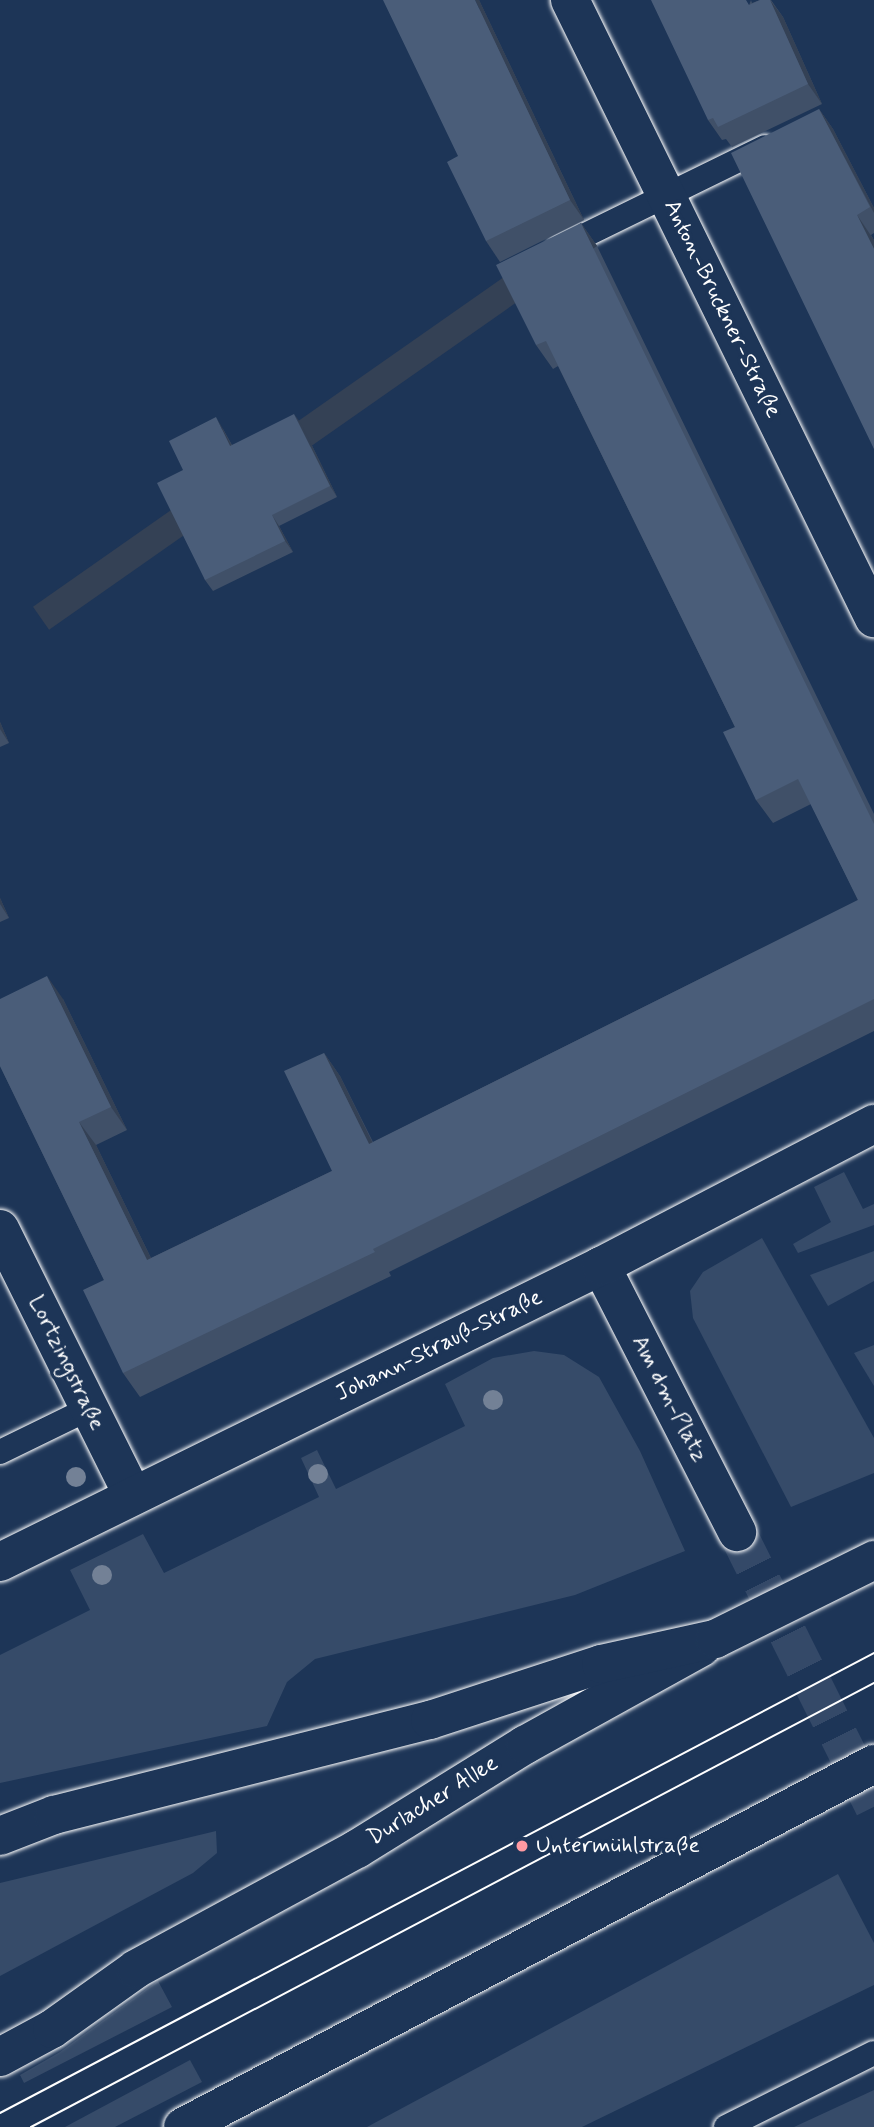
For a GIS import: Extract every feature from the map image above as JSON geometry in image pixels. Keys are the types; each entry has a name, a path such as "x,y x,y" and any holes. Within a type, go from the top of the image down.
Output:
{"main road":[{"name":"Anton-Bruckner-Straße","path":"570,0 874,618"},
{"name":"Johann-Strauß-Straße","path":"0,1562 601,1266 874,1124"},
{"name":"Lortzingstraße","path":"0,1229 133,1496"},
{"name":"Am dm-Platz","path":"601,1266 737,1532"},
{"name":"Durlacher Allee","path":"0,2057 52,2029 136,1969 357,1849 525,1745 715,1639 874,1560"},
{"path":"0,1836 54,1815 430,1720 601,1664 715,1639"},
{"path":"183,2127 874,1764"}],"lane":[{"path":"541,257 786,136"},
{"path":"0,1452 88,1409"},
{"path":"726,2127 874,2053"}],"shaded area":[{"path":"844,1172 863,1209 874,1204 874,1225 798,1253 793,1244 831,1222 814,1187"},
{"path":"762,1238 874,1438 874,1473 791,1507 693,1318 690,1291 703,1272"},
{"path":"874,1251 874,1281 828,1306 810,1275"},
{"path":"874,1345 874,1386 854,1353"},
{"path":"534,1351 564,1355 599,1377 640,1451 685,1551 575,1595 315,1659 287,1682 267,1726 0,1783 0,1655 90,1610 70,1570 143,1534 164,1573 319,1497 301,1458 317,1450 336,1489 465,1426 445,1384 493,1358"},
{"path":"216,1831 217,1853 193,1873 0,1976 0,1883"},
{"path":"838,1874 874,1943 874,1985 582,2127 367,2127"},
{"path":"158,1981 172,2007 24,2083 20,2075 60,2052"},
{"path":"190,2060 202,2082 115,2127 65,2127"},
{"path":"874,2090 874,2127 794,2127"}],"building":[{"path":"383,0 475,0 570,200 486,241 447,162 458,156"},
{"path":"651,0 746,0 749,5 760,0 770,0 808,84 718,127 713,118 708,120"},
{"path":"819,109 870,207 857,215 874,249 874,449 731,153"},
{"path":"581,223 874,824 874,999 373,1249 375,1252 123,1373 83,1290 104,1280 0,1066 0,999 47,976 111,1107 79,1122 147,1260 332,1171 284,1071 324,1053 369,1144 858,900 798,779 756,800 723,732 735,727 546,341 536,345 496,265"},
{"path":"294,414 330,486 272,515 285,541 205,580 157,483 183,470 169,441 216,417 230,446"}],"tunnel":[{"path":"737,1532 874,1807"}],"tram line":[{"path":"0,2113 874,1653"},
{"path":"31,2127 874,1683"}],"place":[{"name":"Untermühlstraße","path":"522,1846"}]}
